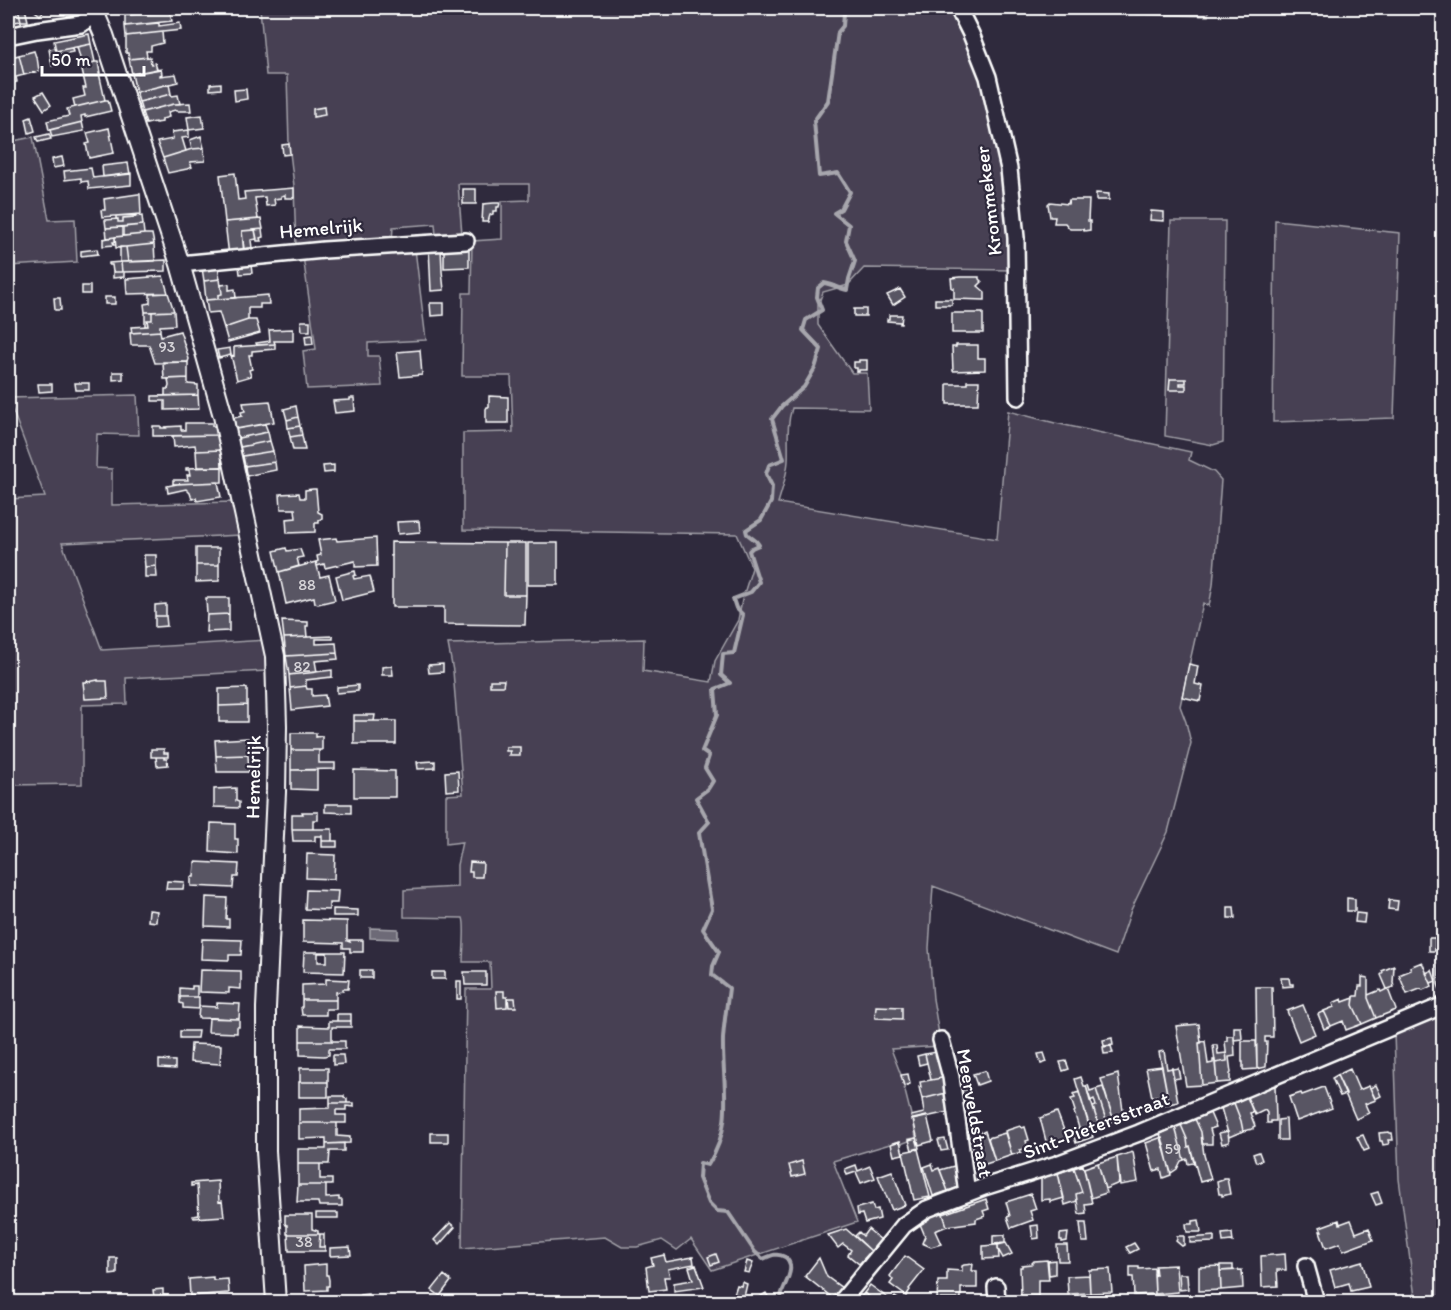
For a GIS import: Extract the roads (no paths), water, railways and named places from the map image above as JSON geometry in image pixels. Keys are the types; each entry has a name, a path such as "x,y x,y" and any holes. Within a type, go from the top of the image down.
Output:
{"street":[{"name":"Krommekeer","path":"958,8 988,77 1009,169 1016,238 1018,397"},
{"path":"8,36 81,24 94,10"},
{"name":"Hemelrijk","path":"94,10 180,264 223,416 274,656 277,726 276,792 266,1008 266,1151 276,1302"},
{"name":"Hemelrijk","path":"180,264 324,250 466,241"},
{"name":"Sint-Pietersstraat","path":"841,1302 904,1226 927,1209 1139,1133 1443,1005"},
{"name":"Meerveldstraat","path":"942,1040 951,1077 968,1193"},
{"path":"1306,1266 1316,1302"}],"waterway":[{"path":"781,1302 790,1270 788,1261 779,1255 763,1259 755,1252 728,1212 717,1211 709,1203 699,1178 700,1163 708,1165 722,1134 725,1104 723,1039 729,988 712,975 719,952 703,929 712,909 699,833 709,822 696,798 708,789 713,781 705,768 709,756 702,751 717,715 715,689 730,683 721,675 723,654 734,653 743,615 736,608 733,599 751,592 759,582 749,551 759,545 747,534 746,530 761,520 771,502 772,486 766,474 769,465 784,459 772,419 782,406 804,387 815,368 821,349 803,330 806,320 822,310 817,297 818,288 824,283 847,290 855,261 846,241 849,225 834,213 841,209 850,192 838,173 819,176 814,121 828,101 838,32 843,26 844,13 831,8"}]}
